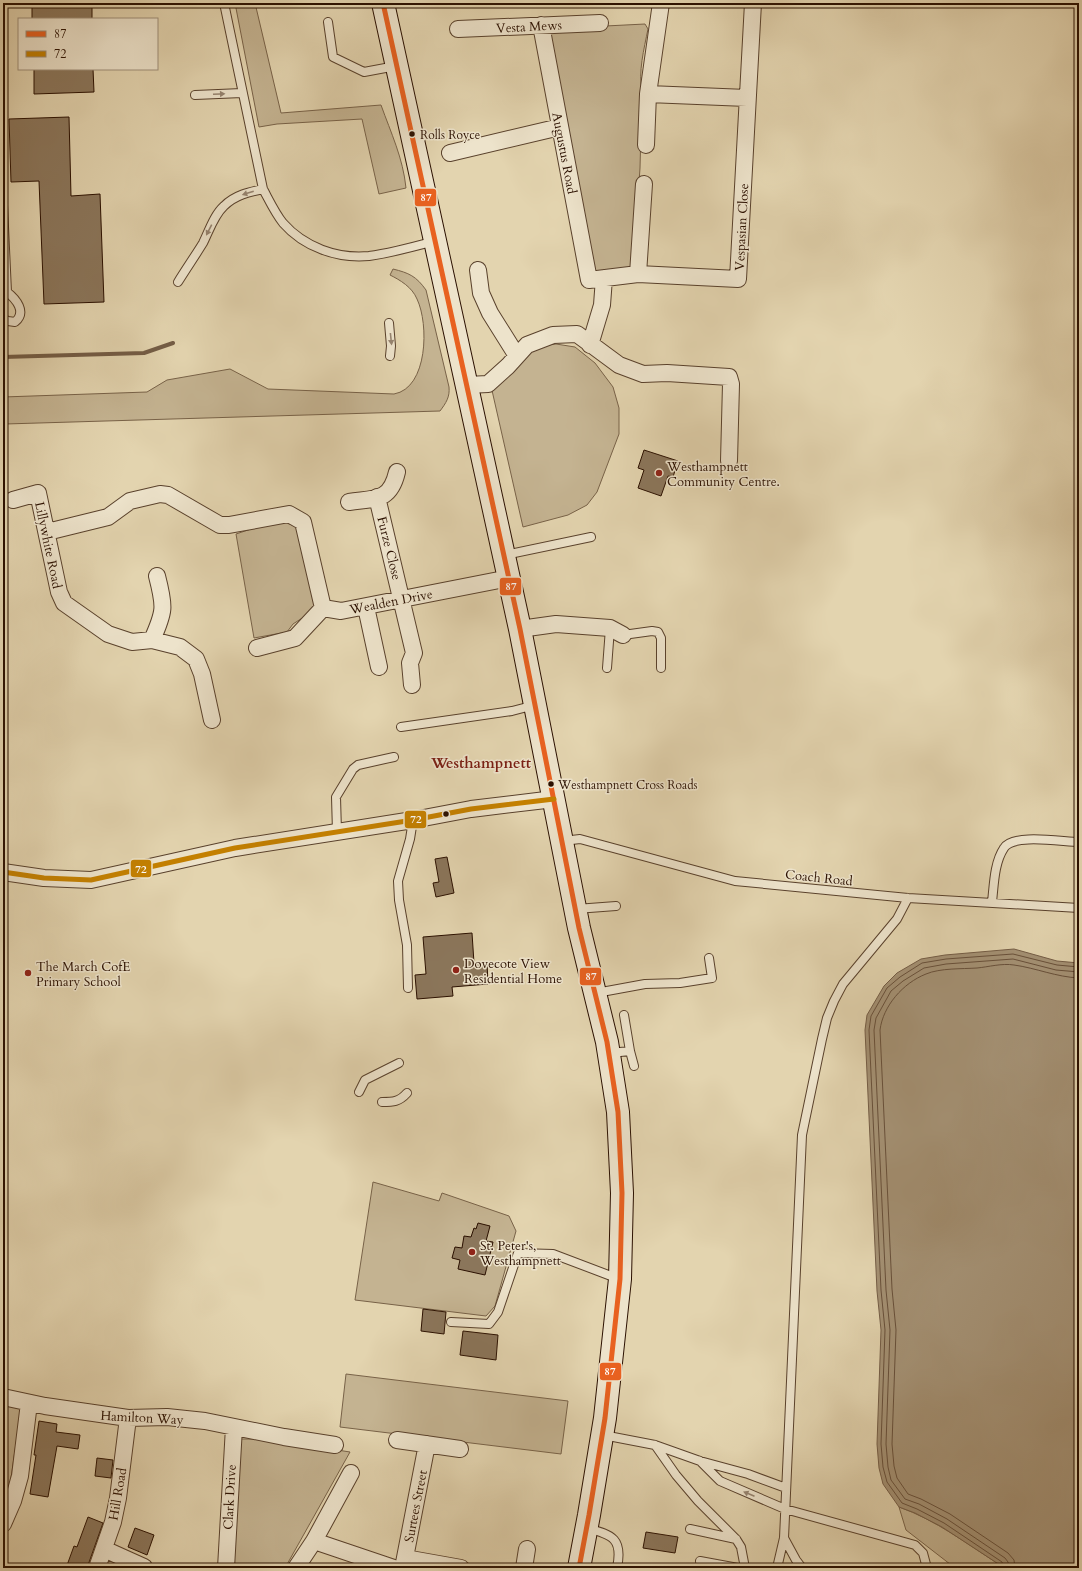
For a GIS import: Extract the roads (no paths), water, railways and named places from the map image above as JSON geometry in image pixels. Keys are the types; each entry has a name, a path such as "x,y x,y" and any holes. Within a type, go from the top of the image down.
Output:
{"street":[{"path":"383,3 520,629 576,909 609,1053 618,1112 621,1147 622,1222 620,1279 602,1434 579,1568"},
{"path":"646,145 648,94 661,3"},
{"name":"Vespasian Close","path":"596,279 638,274 738,279 753,3"},
{"name":"Vesta Mews","path":"458,29 600,23"},
{"name":"Augustus Road","path":"541,25 560,127 602,305 590,345"},
{"path":"648,94 747,98"},
{"path":"450,152 560,127"},
{"path":"638,274 644,184"},
{"path":"478,270 481,293 490,314 517,356"},
{"path":"467,385 488,384 527,345 553,335 577,334 619,365 643,374 673,373 729,377 731,384 729,461"},
{"path":"349,502 377,497 388,493 394,484 397,472"},
{"name":"Lillywhite Road","path":"13,500 38,493 59,592 64,603 108,634 132,642 152,640 180,647 196,660 202,674 212,720"},
{"path":"47,532 108,517 130,501 160,494 168,495 220,525 229,525 289,514 303,522 323,608 294,638 257,648"},
{"name":"Furze Close","path":"377,497 414,652 410,663 412,685"},
{"path":"152,640 162,618 163,601 156,576"},
{"name":"Wealden Drive","path":"323,608 341,611 366,607 509,578"},
{"name":"Wealden Drive","path":"366,607 380,667"},
{"path":"520,629 556,624 616,631"},
{"path":"3,872 44,878 91,880 235,848 413,820 471,809 554,799"},
{"name":"Hamilton Way","path":"3,1397 29,1403 128,1418 167,1417 205,1421 284,1437 336,1445"},
{"path":"3,1524 13,1501 20,1476 29,1403"},
{"name":"Hill Road","path":"97,1568 104,1549 118,1498 128,1418"},
{"name":"Clark Drive","path":"226,1568 234,1427"},
{"path":"397,1440 460,1448"},
{"name":"Surtees Street","path":"401,1565 427,1444"},
{"path":"296,1568 314,1541 351,1473"},
{"path":"314,1541 401,1565 461,1568"},
{"path":"104,1549 144,1567"},
{"path":"524,1568 527,1549"}],"lane":[{"path":"219,3 227,18"},
{"path":"224,3 263,188 272,207 284,223 299,237 318,249 343,255 368,256 436,241"},
{"path":"328,22 332,57 364,72 397,66"},
{"path":"195,95 242,93"},
{"path":"178,282 203,242 219,211 232,199 263,188"},
{"path":"3,205 5,294 17,301 20,310 18,319 15,322 4,321"},
{"path":"389,323 391,346 390,356"},
{"path":"504,555 591,537"},
{"path":"607,668 616,631 652,631 658,632 661,638 661,668"},
{"path":"401,728 512,711 536,705"},
{"path":"337,832 336,797 353,769 358,765 394,757"},
{"path":"408,988 406,945 399,900 398,881 410,839 413,820"},
{"name":"Coach Road","path":"562,841 580,839 736,881 908,898 1079,908"},
{"path":"992,902 998,859 1004,846 1023,839 1079,842"},
{"path":"777,1568 784,1538 803,1128 827,1018 834,1001 843,984 897,918 908,898"},
{"path":"576,909 616,906"},
{"path":"595,993 645,984 680,983 712,978 709,958"},
{"path":"624,1015 634,1066"},
{"path":"609,1053 630,1051"},
{"path":"359,1092 365,1080 399,1062"},
{"path":"382,1102 396,1102 402,1099 407,1093"},
{"path":"451,1322 489,1324 498,1312 518,1253 553,1254 620,1279"},
{"path":"602,1434 655,1445 786,1488"},
{"path":"655,1445 676,1475 698,1502 736,1539 741,1547 745,1568"},
{"path":"700,1461 720,1481 785,1509 915,1545 923,1553 927,1568"},
{"path":"586,1528 606,1533 616,1543 620,1554 617,1568"},
{"path":"690,1529 736,1539"},
{"path":"784,1538 802,1568"},
{"path":"700,1561 738,1568"}],"water":[{"path":"1014,949 1057,961 1079,963 1079,1568 1001,1568 1000,1565 942,1527 915,1513 899,1507 883,1484 879,1468 877,1444 881,1330 877,1291 865,1030 867,1015 884,986 897,973 921,959 945,955"}],"waterway":[{"path":"3,357 144,353 173,343"},
{"path":"3,1445 6,1449"}],"place":[{"name":"Rolls Royce","path":"412,134"},
{"name":"Westhampnett Community Centre.","path":"659,473"},
{"name":"Westhampnett Cross Roads","path":"551,784"},
{"name":"Dovecote View Residential Home","path":"456,970"},
{"name":"The March CofE Primary School","path":"28,973"},
{"name":"St. Peter's, Westhampnett","path":"472,1252"}],"district":[{"name":"Westhampnett","path":"481,763"}]}
